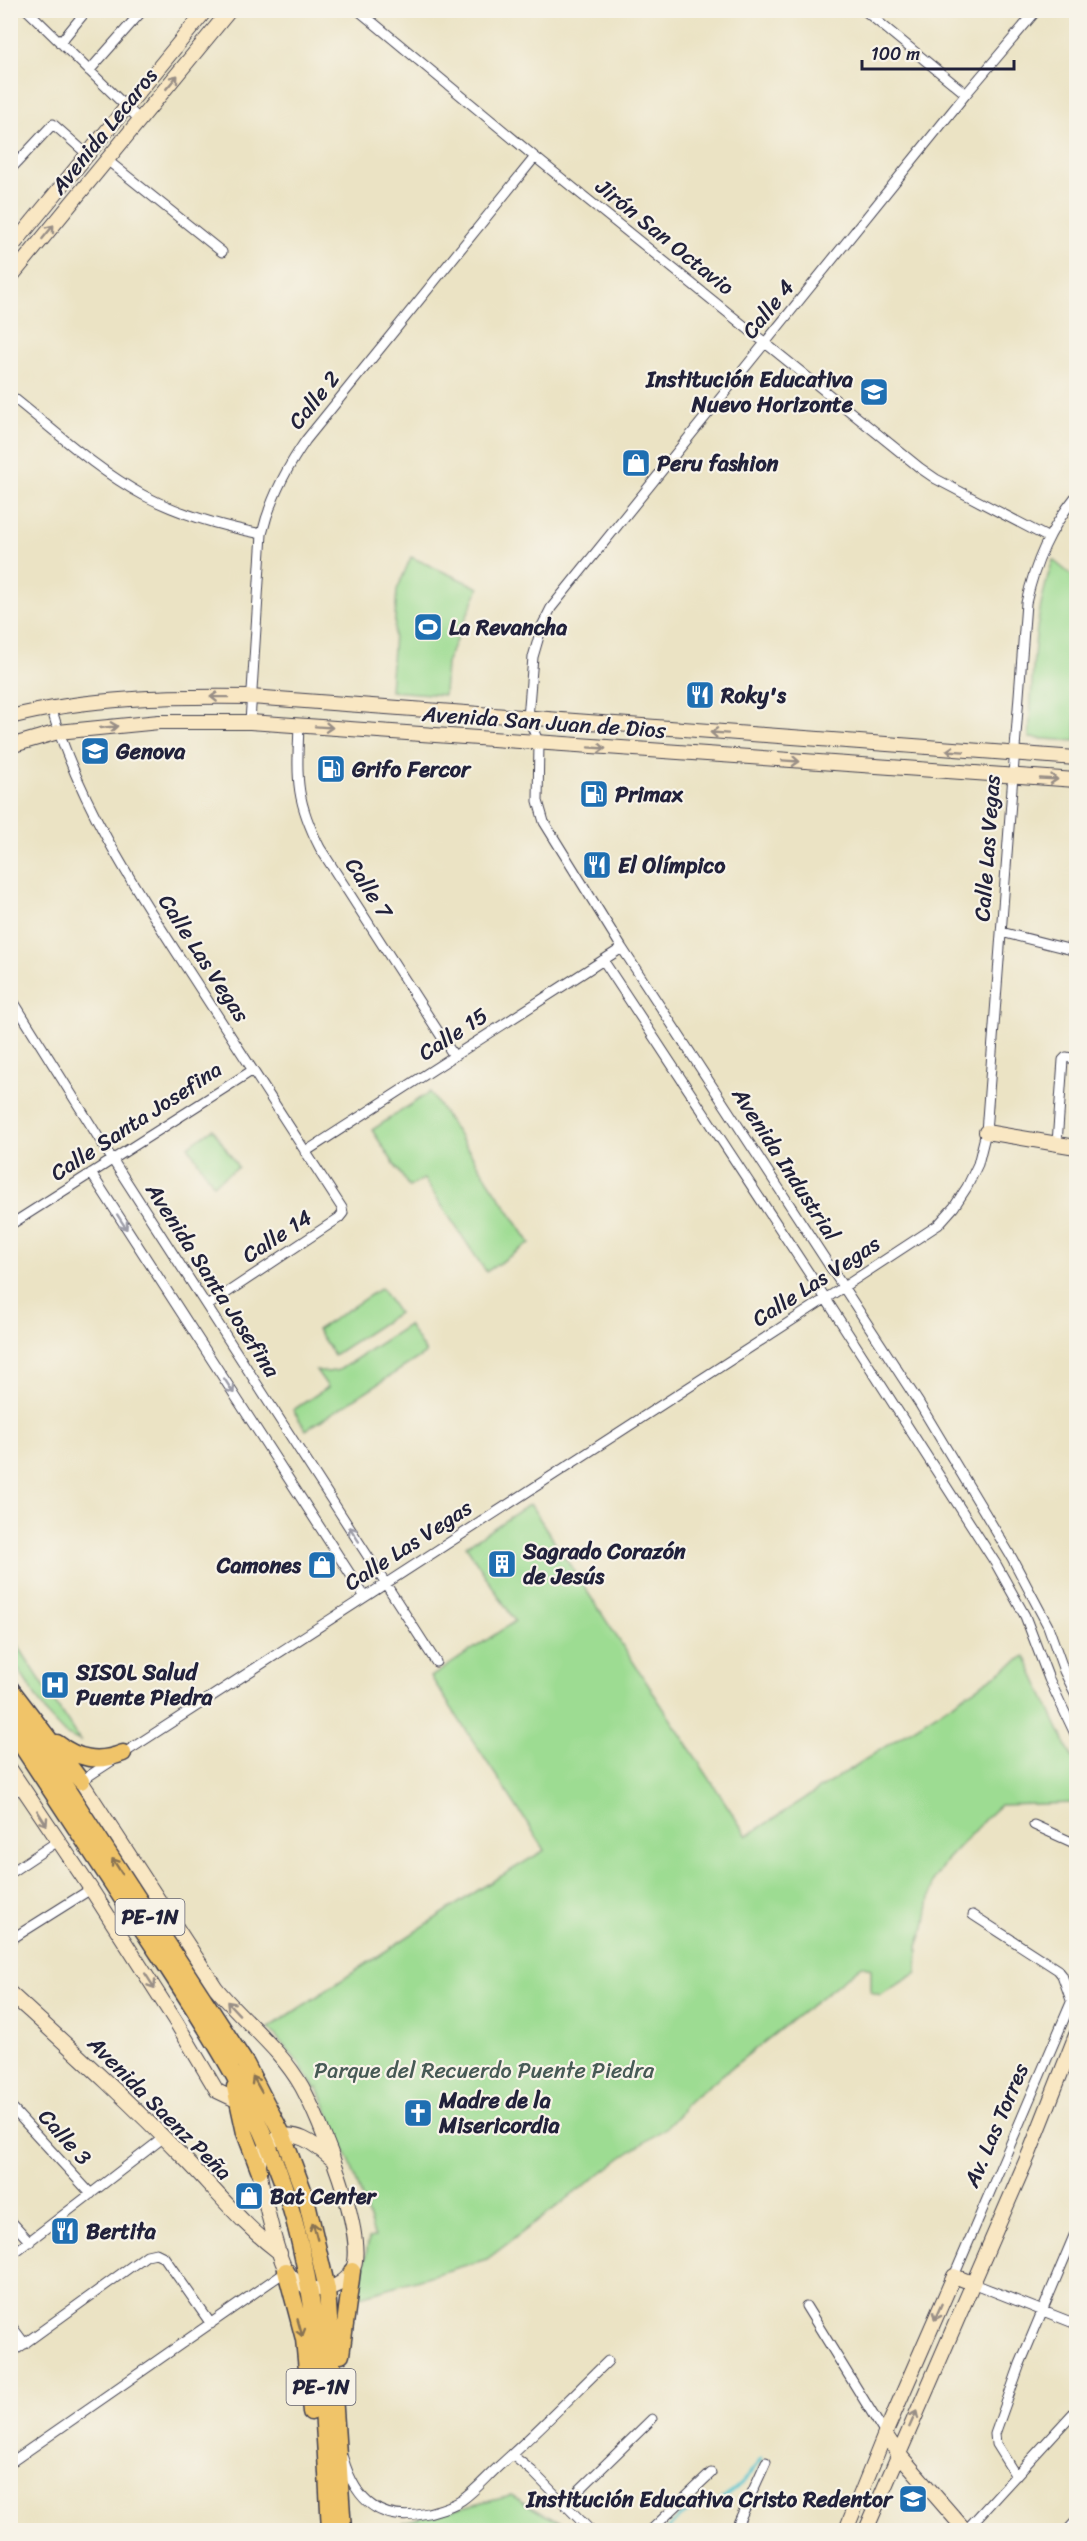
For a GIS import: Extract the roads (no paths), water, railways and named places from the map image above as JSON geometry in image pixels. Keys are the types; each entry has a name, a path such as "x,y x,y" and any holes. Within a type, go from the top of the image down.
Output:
{"highway":[{"path":"10,1688 81,1781"},
{"name":"PE-1N","path":"10,1702 239,2054 283,2136 306,2198 327,2289 343,2530"},
{"name":"PE-1N","path":"10,1728 213,2036 250,2103 268,2145 288,2201 309,2288 318,2344 330,2530"},
{"path":"45,1733 60,1746 82,1757 105,1759 123,1753"},
{"path":"10,1744 31,1759"},
{"path":"230,2067 245,2133 259,2169"},
{"path":"286,2271 304,2339 313,2435 328,2488"},
{"path":"335,2397 352,2271"}],"main road":[{"name":"Avenida Lecaros","path":"10,249 206,10"},
{"name":"Avenida Lecaros","path":"10,278 230,10"},
{"name":"Avenida San Juan de Dios","path":"10,717 51,707 118,699 176,696 282,699 1077,759"},
{"path":"280,723 282,699"},
{"name":"Avenida San Juan de Dios","path":"10,746 58,732 159,722 250,722 1077,780"},
{"path":"986,1132 1077,1147"},
{"path":"10,1769 16,1791 57,1841 91,1889 217,2091 238,2101"},
{"path":"81,1781 216,1988 270,2043 295,2076 310,2103 333,2160 354,2231 356,2251 352,2271 345,2279 327,2289 309,2288 300,2284 286,2271 275,2246 259,2169 260,2156 268,2145 283,2136 297,2136 308,2141 333,2160"},
{"name":"Avenida Saenz Peña","path":"10,1993 94,2070 163,2138 255,2236 275,2246"},
{"name":"Av. Las Torres","path":"866,2530 1029,2154 1077,2035"},
{"path":"954,2276 972,2283"},
{"name":"Av. Las Torres","path":"846,2530 954,2276"},
{"path":"885,2434 898,2453 966,2530"}],"street":[{"path":"27,10 140,120"},
{"path":"60,43 87,10"},
{"path":"89,71 143,10"},
{"name":"Jirón San Octavio","path":"358,10 535,157 920,468 1047,537"},
{"path":"864,10 966,94"},
{"name":"Calle 4","path":"538,743 528,718 533,657 542,626 551,608 966,94 1037,10"},
{"path":"10,170 53,124 88,155"},
{"name":"Calle 2","path":"250,722 262,534 275,494 306,440 535,157"},
{"path":"107,160 222,252"},
{"path":"10,395 114,477 144,496 185,514 226,527 262,534"},
{"name":"Calle Las Vegas","path":"81,1781 826,1299 938,1225 954,1208 978,1164 986,1132 1025,610 1035,567 1047,537 1077,496"},
{"name":"Calle Las Vegas","path":"51,707 58,732 92,811 159,925 342,1208 343,1213 339,1218"},
{"name":"Calle 7","path":"299,725 297,780 301,804 311,832 454,1056"},
{"name":"Avenida Industrial","path":"538,743 538,801 544,822 622,948 919,1403 1012,1558 1048,1626 1064,1671 1077,1695"},
{"path":"1000,932 1077,951"},
{"name":"Calle 15","path":"305,1152 622,948"},
{"path":"603,960 826,1299 996,1564 1025,1616 1049,1679 1077,1736"},
{"name":"Avenida Santa Josefina","path":"10,996 112,1159 436,1662"},
{"path":"1057,1143 1063,1060 1077,1059"},
{"name":"Calle Santa Josefina","path":"10,1225 253,1070"},
{"name":"Avenida Santa Josefina","path":"91,1173 365,1597"},
{"name":"Calle 14","path":"207,1306 339,1218"},
{"path":"1034,1825 1077,1844"},
{"path":"10,1873 57,1841"},
{"path":"10,1940 91,1889"},
{"path":"973,1915 1058,1970 1072,2003"},
{"name":"Av. Las Torres","path":"954,2276 1077,1991"},
{"name":"Calle 3","path":"10,2106 91,2194"},
{"path":"10,2256 163,2138"},
{"path":"10,2220 30,2242"},
{"path":"1016,2476 996,2444 995,2434 1020,2364 1077,2231"},
{"path":"10,2354 147,2255 156,2253 164,2257 211,2324"},
{"path":"10,2463 286,2271"},
{"path":"972,2283 1077,2324"},
{"path":"806,2306 885,2434"},
{"path":"10,2324 25,2344"},
{"path":"338,2442 349,2473 363,2498 380,2511 396,2515 422,2514 453,2505 463,2499 512,2455 608,2361"},
{"path":"966,2530 1077,2410"},
{"path":"566,2504 652,2419"},
{"path":"512,2455 566,2504 590,2530"},
{"path":"735,2530 766,2462"},
{"path":"651,2530 711,2473"},
{"path":"1068,2530 1077,2522"}],"waterway":[{"path":"668,2530 684,2514 720,2499 738,2487 761,2459"}],"place":[{"name":"Institución Educativa Nuevo Horizonte","path":"874,392"},
{"name":"Peru fashion","path":"636,463"},
{"name":"La Revancha","path":"428,627"},
{"name":"Roky's","path":"700,695"},
{"name":"Genova","path":"95,751"},
{"name":"Grifo Fercor","path":"331,769"},
{"name":"Primax","path":"594,794"},
{"name":"El Olímpico","path":"597,865"},
{"name":"Sagrado Corazón de Jesús","path":"502,1564"},
{"name":"Camones","path":"322,1565"},
{"name":"SISOL Salud Puente Piedra","path":"55,1685"},
{"name":"Madre de la Misericordia","path":"418,2113"},
{"name":"Bat Center","path":"249,2196"},
{"name":"Bertita","path":"65,2231"},
{"name":"Institución Educativa Cristo Redentor","path":"913,2499"}],"park label":[{"name":"Parque del Recuerdo Puente Piedra","path":"484,2070"}]}
